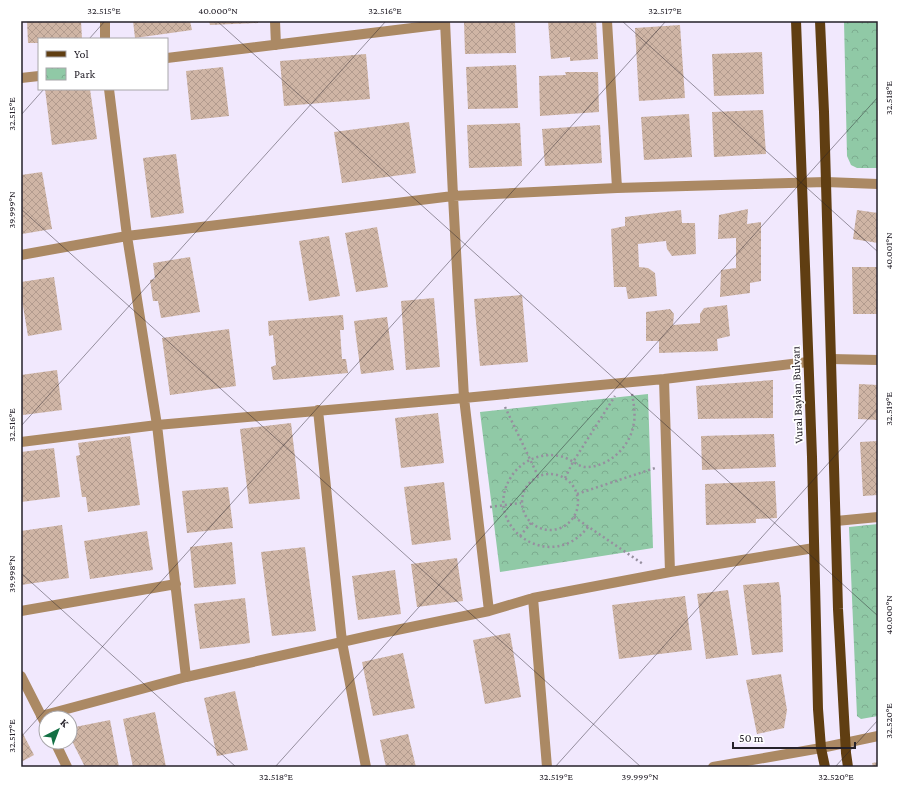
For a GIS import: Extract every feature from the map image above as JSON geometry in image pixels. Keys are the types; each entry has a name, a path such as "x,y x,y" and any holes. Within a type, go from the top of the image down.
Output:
{"main road":[{"name":"Vural Baylan Bulvarı","path":"796,21 818,709 821,748 825,767"},
{"path":"820,21 838,609 845,743 848,767"}],"street":[{"path":"104,21 105,38"},
{"path":"275,21 276,45"},
{"path":"607,21 617,188"},
{"path":"168,58 445,23 464,398 489,611"},
{"path":"21,78 38,76"},
{"path":"109,90 127,236 157,425 186,677"},
{"path":"21,255 127,236 453,196 617,188 826,182 878,184"},
{"path":"831,359 878,360"},
{"path":"21,442 157,425 664,379 808,362"},
{"path":"664,379 670,572"},
{"path":"318,410 342,642 366,767"},
{"path":"836,521 878,517"},
{"path":"63,710 186,677 489,611 534,598 670,572 814,548"},
{"path":"21,611 176,584"},
{"path":"534,598 547,767"},
{"path":"21,676 38,710"},
{"path":"713,767 821,748 878,736"},
{"path":"58,750 67,767"}],"path":[{"path":"564,478 626,382"},
{"path":"588,527 579,538 559,547 534,544 520,536 508,520 504,505 505,492 511,477 518,468 530,460 541,456 556,456 580,466 587,467 599,465 609,460 625,446 634,427 634,409 626,382"},
{"path":"498,395 538,476"},
{"path":"577,494 667,464"},
{"path":"552,473 564,478 575,488 577,494 578,506 574,517 562,528 553,530 544,530 531,523 523,512 521,503 522,493 526,485 538,476 552,473"},
{"path":"478,508 521,503"},
{"path":"574,517 658,575"},
{"path":"520,536 531,523"}],"green space":[{"path":"844,21 878,21 878,168 857,168 851,165 847,156"},
{"path":"648,394 653,548 500,572 480,412"},
{"path":"878,524 878,716 861,719 857,716 849,527"}],"building":[{"path":"27,21 81,21 82,38 38,38 38,43 28,43"},
{"path":"133,21 190,21 192,30 135,38"},
{"path":"209,21 258,21 258,23 210,25"},
{"path":"464,21 515,21 516,53 465,54"},
{"path":"548,21 596,21 598,59 570,61 570,57 551,59"},
{"path":"680,25 685,98 639,101 635,28"},
{"path":"762,52 764,94 714,96 712,54"},
{"path":"366,54 370,99 284,106 280,61"},
{"path":"516,65 518,108 468,109 466,67"},
{"path":"223,67 229,116 191,120 186,71"},
{"path":"565,72 598,72 599,112 540,116 539,76 566,75"},
{"path":"45,90 90,90 97,139 52,145"},
{"path":"763,110 766,154 714,157 712,112"},
{"path":"689,114 692,157 644,160 641,117"},
{"path":"409,122 416,173 342,183 334,132"},
{"path":"520,123 522,166 469,168 467,125"},
{"path":"600,125 602,163 545,166 542,129"},
{"path":"176,154 184,213 151,218 143,158"},
{"path":"42,172 52,229 22,234 21,175"},
{"path":"748,209 747,224 761,222 761,281 750,283 750,293 720,297 721,270 736,268 736,238 718,239 719,215"},
{"path":"681,210 682,223 695,223 696,254 672,256 667,249 666,241 638,244 639,267 648,268 655,273 657,296 628,299 626,287 614,287 611,229 625,226 625,217"},
{"path":"857,210 878,213 878,243 853,239"},
{"path":"377,227 388,287 356,292 345,233"},
{"path":"329,236 340,296 309,301 299,241"},
{"path":"190,257 200,312 161,318 158,301 153,301 150,280 155,279 153,263"},
{"path":"852,267 878,267 878,314 853,314"},
{"path":"54,277 62,330 28,336 21,294 21,282"},
{"path":"522,295 528,362 480,366 474,299"},
{"path":"434,298 440,367 406,370 401,301"},
{"path":"727,305 730,336 717,339 718,351 659,353 659,341 646,341 646,312 670,309 674,314 673,325 700,323 700,314 704,308"},
{"path":"343,315 344,330 340,330 342,359 346,359 348,373 273,380 271,367 276,365 273,335 269,336 268,321"},
{"path":"387,317 394,370 361,374 354,321"},
{"path":"229,329 236,386 170,395 162,338"},
{"path":"57,370 62,410 23,415 21,375"},
{"path":"773,380 773,418 698,419 696,386"},
{"path":"859,384 878,385 878,420 858,419"},
{"path":"438,413 444,463 401,468 395,418"},
{"path":"291,423 300,499 249,504 240,429"},
{"path":"774,434 776,467 702,470 701,436"},
{"path":"130,436 140,505 88,512 86,497 82,497 76,456 80,455 78,443"},
{"path":"878,441 878,495 863,496 860,442"},
{"path":"54,448 60,497 21,502 21,452"},
{"path":"775,481 777,518 756,519 756,523 706,525 705,484"},
{"path":"444,482 451,540 412,545 404,487"},
{"path":"228,487 233,528 187,533 182,491"},
{"path":"62,525 69,578 21,585 21,531"},
{"path":"147,531 153,570 90,579 84,541"},
{"path":"232,542 236,584 194,588 190,547"},
{"path":"305,547 316,631 272,636 261,552"},
{"path":"457,558 463,601 417,607 411,564"},
{"path":"395,570 401,614 358,620 352,576"},
{"path":"779,582 783,652 752,655 743,585"},
{"path":"728,590 738,655 706,659 697,594"},
{"path":"685,596 692,650 619,659 612,605"},
{"path":"245,598 250,643 200,649 194,604"},
{"path":"510,633 521,697 485,704 473,640"},
{"path":"403,653 415,708 373,716 362,662"},
{"path":"781,674 787,710 784,728 757,734 746,680"},
{"path":"235,691 248,750 217,756 204,698"},
{"path":"155,712 166,767 133,767 123,719"},
{"path":"110,720 119,767 85,767 76,750 78,750 78,726"},
{"path":"21,730 34,755 21,762"},
{"path":"408,734 416,767 386,767 380,740"},
{"path":"878,762 878,767 873,767 872,763"}]}
